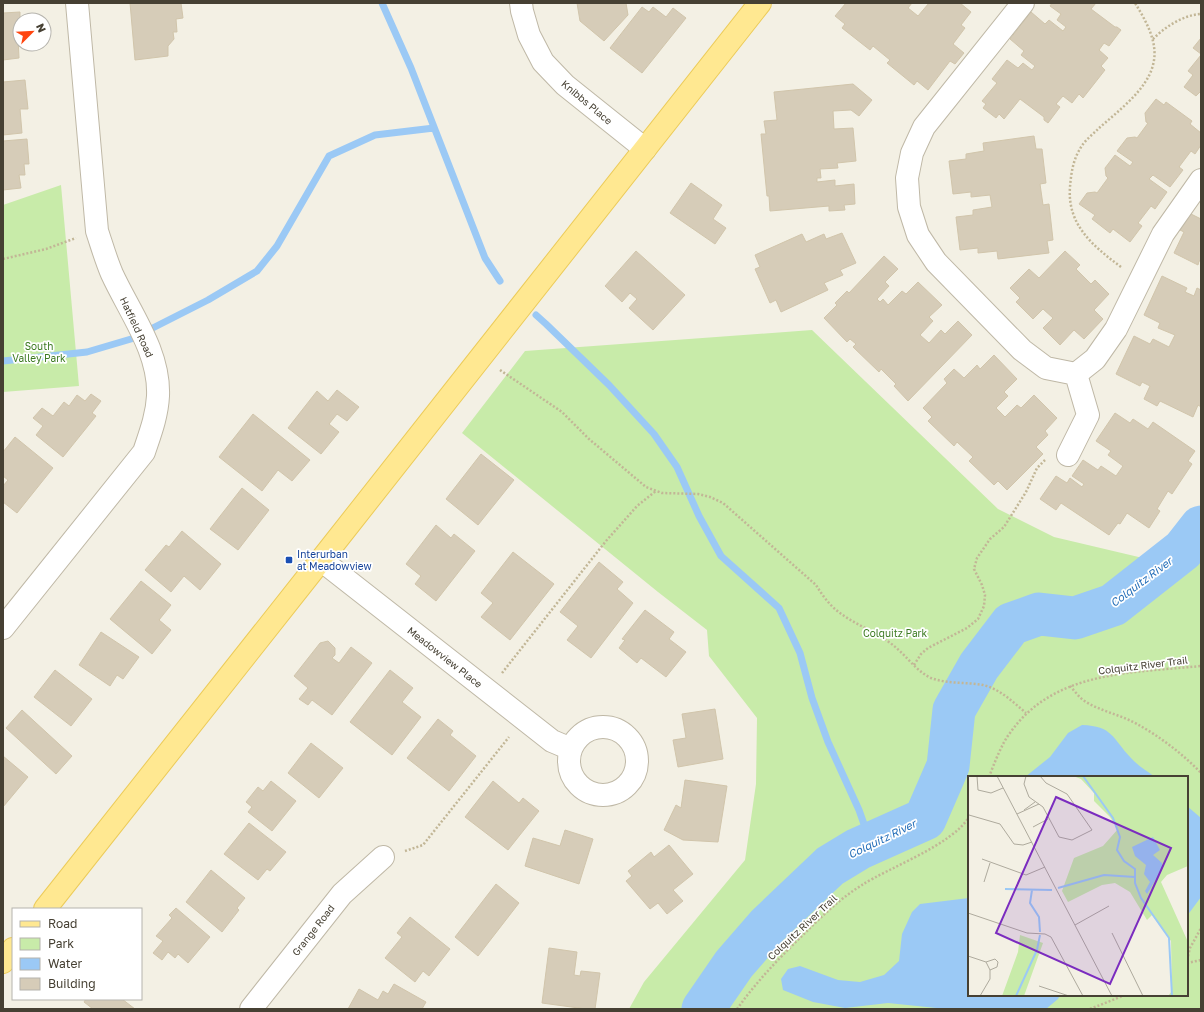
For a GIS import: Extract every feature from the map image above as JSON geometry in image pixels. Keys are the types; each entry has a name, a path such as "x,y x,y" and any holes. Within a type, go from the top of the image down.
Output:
{"main road":[{"path":"46,908 760,3"},
{"path":"3,962 12,950"}],"street":[{"name":"Hatfield Road","path":"3,628 144,452 154,423 158,396 157,372 149,347 110,269 97,231 77,3"},
{"name":"Knibbs Place","path":"521,3 529,35 543,62 565,85 645,149"},
{"path":"1012,7 924,128 912,153 907,178 909,207 918,235 936,262 1022,350 1046,368 1076,374 1095,359 1116,329 1163,234 1201,180"},
{"path":"1068,455 1088,415 1076,374"},
{"name":"Meadowview Place","path":"321,560 552,741 571,749"},
{"name":"Grange Road","path":"251,1009 342,894 384,857"}],"path":[{"path":"1102,253 1077,225 1071,209 1069,194 1071,176 1075,158 1080,147 1134,96 1147,81 1154,65 1155,47 1153,39 1145,19 1135,3"},
{"path":"1153,39 1161,31 1172,24 1186,17 1201,14"},
{"path":"3,259 46,249 97,231"},
{"path":"481,357 562,412 588,439 646,487 662,492 710,496 723,503 816,585 834,609 894,646 922,672 932,678 995,689 1026,713"},
{"path":"914,665 921,654 928,648 967,628 978,619 984,606 985,595 974,569 977,558 990,539 1004,527 1026,492 1037,468 1051,455 1068,455"},
{"path":"488,691 606,541 637,506 656,490"},
{"name":"Colquitz River Trail","path":"989,776 1009,734 1026,713 1045,699 1070,686 1097,678 1135,672 1201,666"},
{"path":"1070,686 1082,699 1094,706 1136,723 1172,748 1201,772"},
{"path":"384,857 423,846 524,719"},
{"name":"Colquitz River Trail","path":"737,1009 746,996 784,952 829,910 861,885 948,838 968,820"},
{"path":"1188,957 1190,948 1201,928"},
{"path":"1188,961 1201,960"},
{"path":"1090,1009 1122,996"}],"green space":[{"name":"South Valley Park","path":"61,185 79,386 3,392 3,205"},
{"name":"Colquitz Park","path":"812,330 998,509 1054,537 1164,563 1201,508 1201,1009 629,1009 644,982 745,860 756,784 757,718 709,656 707,630 462,433 525,351"}],"water":[{"path":"1082,725 1100,728 1106,731 1111,734 1133,761 1154,776 1026,776 1050,757 1068,733"},
{"path":"1188,807 1201,818 1201,897 1188,915"},
{"path":"968,898 968,996 1060,996 1058,999 1046,1009 946,1009 888,1003 845,1008 813,1002 783,990 781,979 788,969 800,966 838,980 860,982 884,975 899,961 902,934 912,912 920,904"}],"building":[{"path":"130,3 181,3 183,18 176,19 177,32 173,32 174,39 168,46 168,56 135,60"},
{"path":"577,3 626,3 628,15 604,41 580,21"},
{"path":"846,3 912,3 908,8 918,16 929,3 960,3 971,12 961,25 965,28 953,44 964,53 955,64 950,61 928,90 917,81 914,85 887,63 890,60 873,46 870,50 842,28 845,24 835,16"},
{"path":"1052,3 1096,3 1091,9 1121,30 1109,46 1104,43 1099,50 1108,58 1101,66 1105,70 1083,98 1079,94 1072,103 1063,96 1056,104 1060,107 1048,123 1044,120 1044,117 1020,99 1004,119 999,114 996,118 983,108 986,104 982,101 997,83 992,79 1007,60 1018,68 1023,63 1032,70 1035,66 1021,55 1024,51 1010,39 1031,12 1045,24 1049,20 1063,31 1066,27 1057,20 1061,14 1050,6"},
{"path":"642,7 649,12 653,7 666,17 673,8 686,18 642,73 610,48"},
{"path":"12,12 12,52 19,52 19,58 3,60 3,13"},
{"path":"1201,38 1201,54 1193,48"},
{"path":"1201,55 1201,91 1196,96 1184,87 1193,75 1188,71"},
{"path":"25,80 28,109 20,109 22,133 3,135 3,82"},
{"path":"853,84 872,100 859,116 851,110 833,111 834,129 853,128 856,161 837,163 838,168 820,169 821,178 817,178 817,182 835,180 835,186 854,184 855,204 844,205 845,210 829,211 829,206 770,211 769,196 767,196 761,134 766,134 764,121 777,120 774,92"},
{"path":"1156,99 1164,105 1166,102 1192,121 1190,124 1201,133 1201,145 1195,154 1191,151 1179,167 1183,170 1170,187 1153,175 1149,179 1167,192 1155,209 1151,206 1138,223 1142,226 1130,242 1113,229 1110,233 1092,219 1095,215 1079,204 1087,193 1097,193 1108,178 1106,176 1105,168 1115,155 1130,166 1133,162 1117,151 1127,138 1137,138 1148,123 1146,122 1145,113"},
{"path":"1034,136 1036,149 1042,149 1046,183 1040,184 1043,205 1049,204 1053,240 1047,241 1049,253 998,259 997,251 978,253 978,248 960,250 956,217 973,215 973,210 992,207 990,195 971,197 971,192 953,194 949,161 966,159 966,154 984,151 983,143"},
{"path":"27,139 29,164 24,164 25,175 19,175 21,188 3,190 3,141"},
{"path":"691,183 722,205 713,219 726,228 715,244 670,213"},
{"path":"1189,213 1201,219 1201,261 1199,261 1198,265 1174,253 1184,232 1180,230"},
{"path":"842,233 856,263 840,270 843,275 824,283 828,290 781,312 776,300 770,303 755,269 760,267 755,255 802,234 806,242 824,234 826,239"},
{"path":"636,251 685,295 653,330 629,308 637,299 630,293 622,302 605,286"},
{"path":"1065,251 1080,265 1076,269 1091,284 1095,280 1109,294 1094,310 1103,319 1084,339 1074,330 1060,345 1043,328 1053,318 1043,309 1033,319 1016,302 1020,298 1010,288 1029,269 1039,278"},
{"path":"884,256 898,269 885,282 889,286 877,299 880,302 883,299 888,305 902,291 906,294 918,282 942,305 929,317 933,321 920,335 929,343 941,330 945,334 958,321 972,335 908,401 894,386 896,384 881,369 879,372 853,347 856,344 850,339 847,342 824,318 837,305 835,303 847,291 849,293"},
{"path":"1162,276 1187,288 1185,292 1194,296 1197,288 1201,290 1201,407 1198,405 1193,417 1160,401 1157,406 1144,399 1150,386 1142,382 1140,386 1116,374 1134,336 1150,344 1153,339 1169,347 1175,335 1158,328 1160,323 1144,315"},
{"path":"994,355 1017,379 1004,392 1008,396 996,408 1005,417 1017,405 1021,408 1034,395 1057,418 1045,431 1048,435 1036,447 1043,454 1007,490 998,481 994,485 969,461 973,457 957,442 954,446 928,421 932,417 923,408 947,383 944,379 954,369 964,378 977,365 980,369"},
{"path":"337,390 359,407 347,421 337,414 329,424 339,432 321,454 288,428 317,391 328,401"},
{"path":"91,394 101,401 92,413 96,416 63,457 36,435 43,426 33,418 42,408 53,416 64,402 69,406 77,395 85,401"},
{"path":"1115,413 1130,423 1133,419 1148,429 1153,422 1195,451 1188,461 1192,464 1172,494 1168,491 1157,509 1160,511 1149,528 1127,513 1120,524 1118,523 1109,535 1061,503 1056,510 1040,499 1056,476 1067,483 1070,478 1082,487 1084,484 1072,476 1083,460 1098,470 1101,466 1116,476 1123,466 1108,455 1111,451 1096,441"},
{"path":"253,414 310,460 292,481 278,470 262,491 219,457"},
{"path":"15,437 53,468 17,513 3,502 3,486 8,480 3,476 3,452"},
{"path":"481,454 514,480 478,525 446,499"},
{"path":"242,488 269,510 238,550 210,529"},
{"path":"436,525 451,538 454,534 475,551 436,601 415,584 421,576 406,564"},
{"path":"182,531 221,564 200,590 184,576 171,592 145,570 166,545 169,547"},
{"path":"513,552 554,584 510,640 481,617 493,603 481,593"},
{"path":"599,562 623,582 617,589 633,603 591,658 567,640 578,626 560,612"},
{"path":"141,581 171,605 159,620 171,630 152,654 110,619"},
{"path":"645,610 674,632 669,639 686,652 666,677 641,658 637,663 619,648 625,640 622,639"},
{"path":"101,632 139,657 123,679 117,675 110,686 79,665"},
{"path":"328,641 335,648 335,655 332,658 339,663 351,647 372,663 332,715 312,700 308,705 299,699 308,688 294,676 320,643"},
{"path":"55,670 92,699 71,726 34,697"},
{"path":"390,670 413,688 402,702 421,717 392,755 350,722"},
{"path":"715,709 723,759 678,767 673,740 686,738 682,714"},
{"path":"22,710 72,756 56,774 6,728"},
{"path":"438,719 453,731 450,735 476,756 449,791 407,758"},
{"path":"311,743 343,768 319,798 288,773"},
{"path":"3,756 28,777 3,807"},
{"path":"685,780 727,786 718,842 683,840 664,830 676,805 681,808"},
{"path":"271,781 296,801 272,831 248,812 252,807 246,802 258,787 263,791"},
{"path":"493,781 519,803 523,798 539,811 508,850 465,817"},
{"path":"249,823 286,852 270,871 267,869 258,880 224,854"},
{"path":"565,830 593,839 579,884 525,866 533,838 560,846"},
{"path":"669,845 693,874 673,890 683,901 667,914 658,903 650,909 626,881 632,876 628,871 651,852 654,857"},
{"path":"211,870 245,898 237,908 239,910 222,932 186,902"},
{"path":"496,884 519,903 478,956 455,937"},
{"path":"176,908 210,937 188,963 178,954 175,958 168,952 162,960 153,953 163,941 156,936 172,918 169,915"},
{"path":"410,917 450,949 429,976 423,971 415,982 385,958 402,937 397,933"},
{"path":"549,948 577,952 574,975 580,976 581,971 600,973 595,1009 542,1003"},
{"path":"394,984 426,1002 422,1009 348,1009 359,989 378,1000 383,991 388,994"},
{"path":"85,1000 123,1000 135,1009 93,1009 84,1002"}],"waterway":[{"path":"382,3 411,68 485,258 500,281"},
{"path":"3,361 87,352 131,339 208,300 257,271 277,246 329,156 375,135 434,128"},
{"path":"536,315 609,385 654,434 677,467 699,516 721,556 779,608 800,653 812,698 828,742 859,810 871,844"},
{"name":"Colquitz River","path":"703,1009 734,964 767,926 830,866 858,849 925,819 948,766 954,710 979,666 1011,624 1039,614 1075,618 1113,605 1183,550 1201,527"}],"place":[{"name":"Interurban at Meadowview","path":"289,560"}]}
